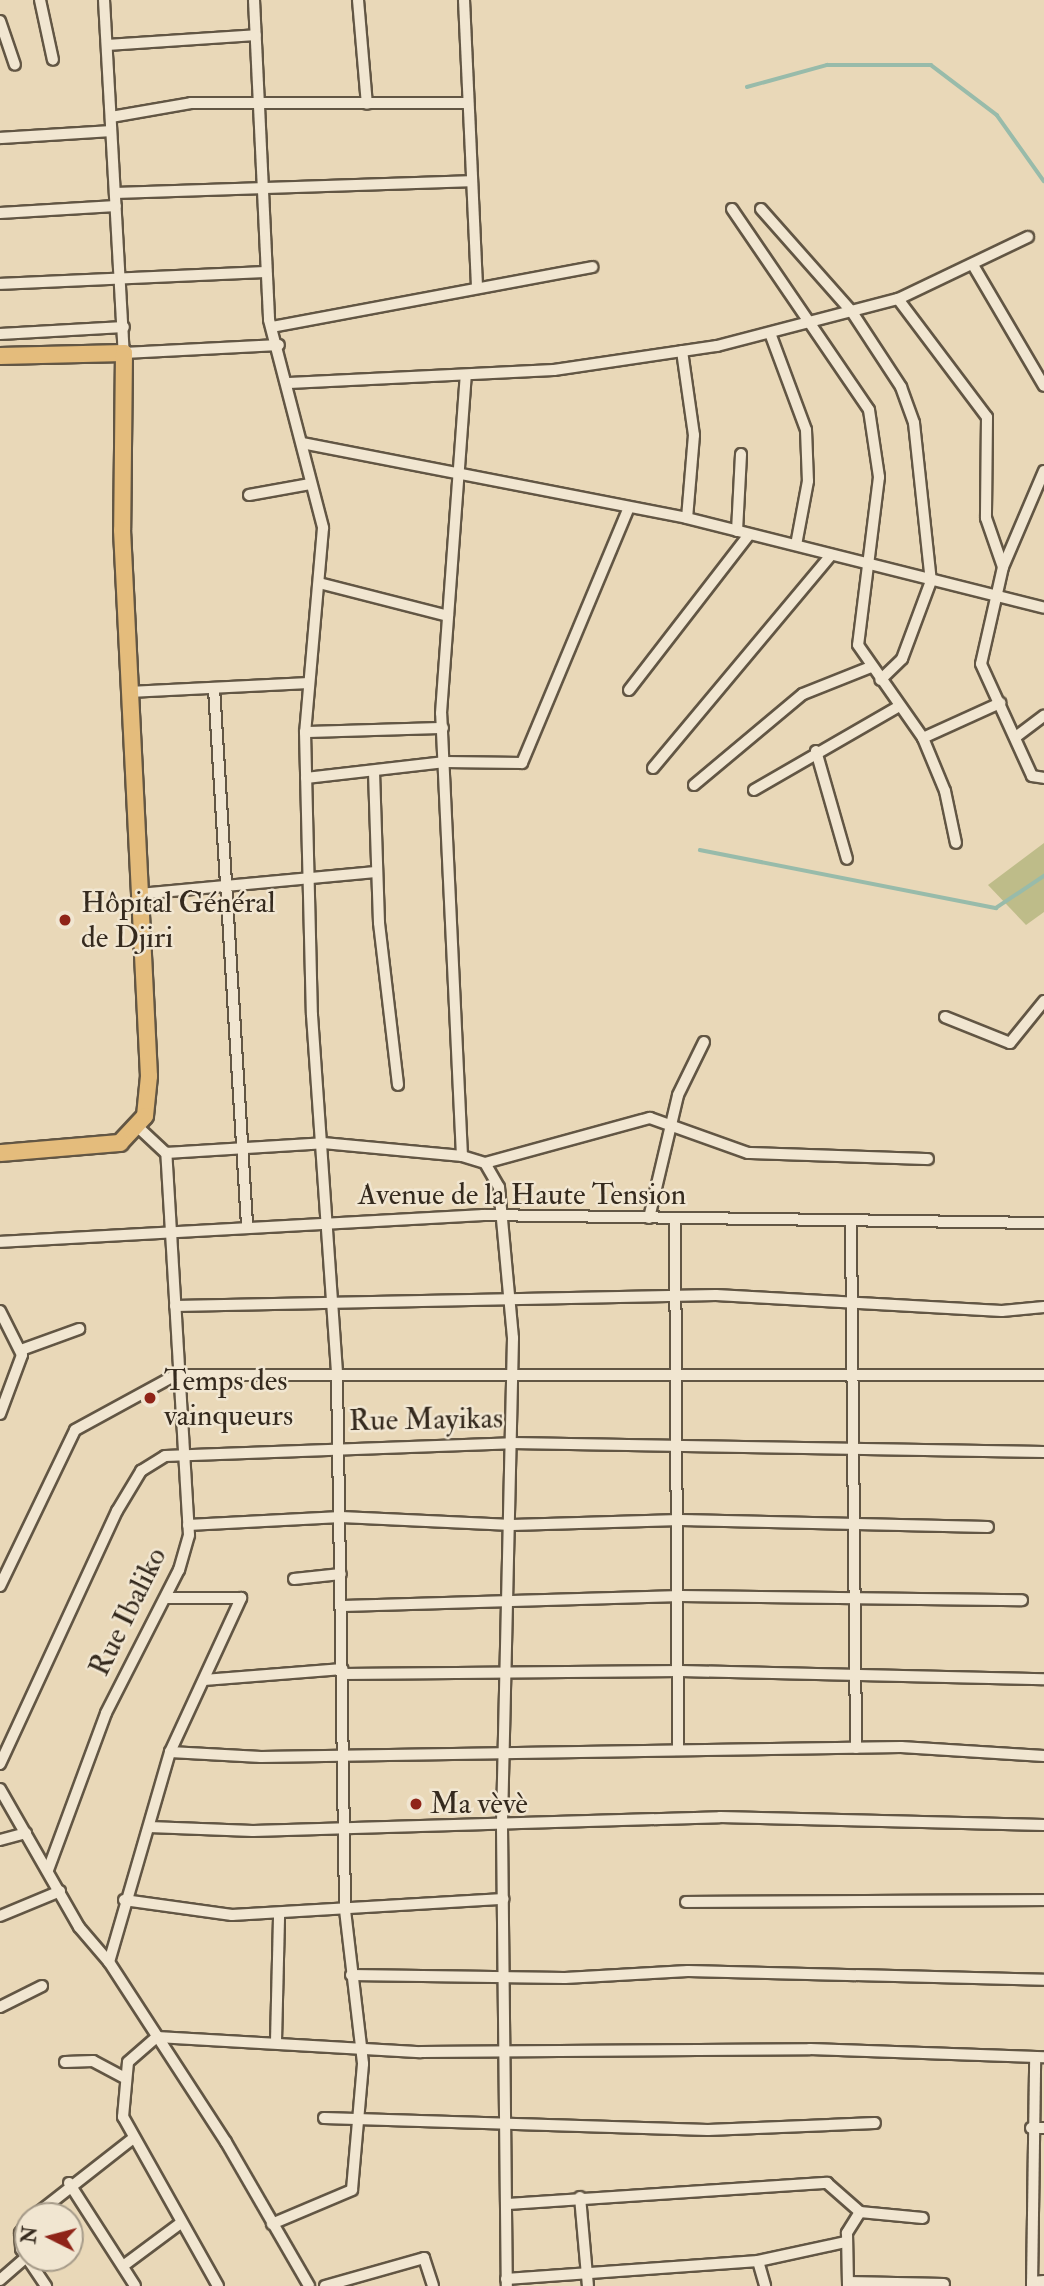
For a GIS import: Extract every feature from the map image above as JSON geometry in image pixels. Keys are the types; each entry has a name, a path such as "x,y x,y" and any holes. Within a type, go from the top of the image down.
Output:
{"main road":[{"path":"0,356 124,352 129,692 149,1076 139,1128 108,1146 0,1153"}],"street":[{"path":"40,0 53,60"},
{"path":"104,0 124,352 279,345"},
{"path":"254,0 266,271 272,327 289,383 310,484 323,528 305,732 306,778 340,1447 343,1606 341,1825 351,1975 363,2045 352,2190 272,2224"},
{"path":"358,0 367,104"},
{"path":"464,0 465,103 477,288"},
{"path":"0,21 15,65"},
{"path":"107,46 256,35"},
{"path":"111,117 153,107 258,102 275,107 465,103"},
{"path":"0,138 111,131"},
{"path":"115,192 262,184 469,181"},
{"path":"0,213 116,206"},
{"path":"732,209 869,410 879,477 856,631 871,667 923,738 945,791 956,843"},
{"path":"761,209 852,312 901,387 914,423 931,581 902,659 880,680"},
{"path":"289,383 466,375 628,362 770,333 898,299 1028,237"},
{"path":"973,265 1044,386"},
{"path":"272,327 592,267"},
{"path":"0,284 266,271"},
{"path":"898,299 987,417 986,518 1003,567"},
{"path":"0,334 124,327"},
{"path":"770,333 806,430 808,481 796,545"},
{"path":"682,351 694,435 687,518"},
{"path":"462,1156 443,728 448,616 466,375"},
{"path":"302,443 628,510 687,518 1044,608"},
{"path":"737,531 741,454"},
{"path":"1044,471 1003,567 994,597 981,664 1017,736 1032,776 1044,778"},
{"path":"249,495 310,484"},
{"path":"306,778 445,762 522,763 628,510"},
{"path":"629,690 749,535"},
{"path":"653,768 831,555"},
{"path":"319,583 448,616"},
{"path":"694,785 803,694 871,667"},
{"path":"129,692 309,683"},
{"path":"214,688 247,1224"},
{"path":"923,738 1000,703"},
{"path":"754,790 816,751 898,707"},
{"path":"1017,736 1044,716"},
{"path":"305,732 443,728"},
{"path":"816,751 847,859"},
{"path":"374,772 376,872 398,1084"},
{"path":"139,894 309,876 376,872"},
{"path":"945,1017 1010,1043 1044,1001"},
{"path":"649,1218 672,1123 704,1042"},
{"path":"139,1128 166,1153 323,1143 462,1156 485,1163 641,1119 672,1123 748,1153 928,1159"},
{"name":"Rue Ibaliko","path":"48,1870 106,1713 166,1598 188,1525 176,1375 175,1306 166,1153"},
{"path":"485,1163 506,1216 513,1370 512,1525 502,1827 508,2052 507,2283 588,2272 758,2261 846,2242"},
{"name":"Avenue de la Haute Tension","path":"0,1242 247,1224 506,1216 851,1223 1044,1223"},
{"path":"675,1219 674,1295 678,1372 681,1595 678,1749"},
{"path":"851,1223 847,1301 855,1449 856,1748"},
{"path":"175,1306 332,1300 674,1295 847,1301 1002,1311 1044,1307"},
{"path":"0,1311 21,1350 0,1414"},
{"path":"21,1350 79,1329"},
{"path":"0,1586 75,1430 176,1375 337,1375 513,1370 852,1371 1044,1376"},
{"name":"Rue Mayikas","path":"0,1764 117,1511 148,1464 181,1452 512,1443 679,1448 1044,1452"},
{"path":"188,1525 341,1517 512,1525 680,1520 988,1527"},
{"path":"294,1579 341,1574"},
{"path":"343,1606 681,1595 1022,1600"},
{"path":"109,1962 124,1900 170,1752 241,1598 166,1598"},
{"path":"204,1680 343,1671 681,1671 856,1677 1044,1679"},
{"path":"170,1752 261,1757 341,1751 856,1748 1044,1756"},
{"path":"0,1789 91,1946 109,1962 309,2286"},
{"path":"149,1826 253,1831 341,1825 502,1827 720,1818 1044,1825"},
{"path":"0,1840 26,1833"},
{"path":"0,1916 60,1891"},
{"path":"124,1900 215,1915 279,1914 504,1899"},
{"path":"686,1902 1044,1900"},
{"path":"276,2041 279,1914"},
{"path":"351,1975 507,1973 1044,1980"},
{"path":"0,2007 42,1986"},
{"path":"218,2286 131,2140 123,2117 123,2077 131,2059 157,2037 508,2052 810,2049 1040,2057 1031,2128 1040,2205 1032,2284 1044,2281"},
{"path":"65,2062 93,2061 123,2077"},
{"path":"324,2118 508,2126 708,2130 875,2123"},
{"path":"1031,2128 1044,2128"},
{"path":"49,2202 69,2183 131,2140"},
{"path":"69,2183 135,2286"},
{"path":"508,2204 580,2197 827,2183 860,2212 923,2218"},
{"path":"580,2197 588,2286"},
{"path":"860,2212 846,2242 848,2284 944,2284"},
{"path":"123,2266 181,2223"},
{"path":"325,2286 424,2258 433,2286"},
{"path":"758,2261 765,2286"},
{"path":"0,2280 14,2268"}],"shaded area":[{"path":"1044,843 1044,912 1026,925 988,885"}],"waterway":[{"path":"747,87 827,65 931,65 997,115 1044,181"},
{"path":"700,850 996,908 1044,876"}],"place":[{"name":"Hôpital Général de Djiri","path":"65,920"},
{"name":"Temps des vainqueurs","path":"150,1398"},
{"name":"Ma vèvè","path":"416,1804"}]}
